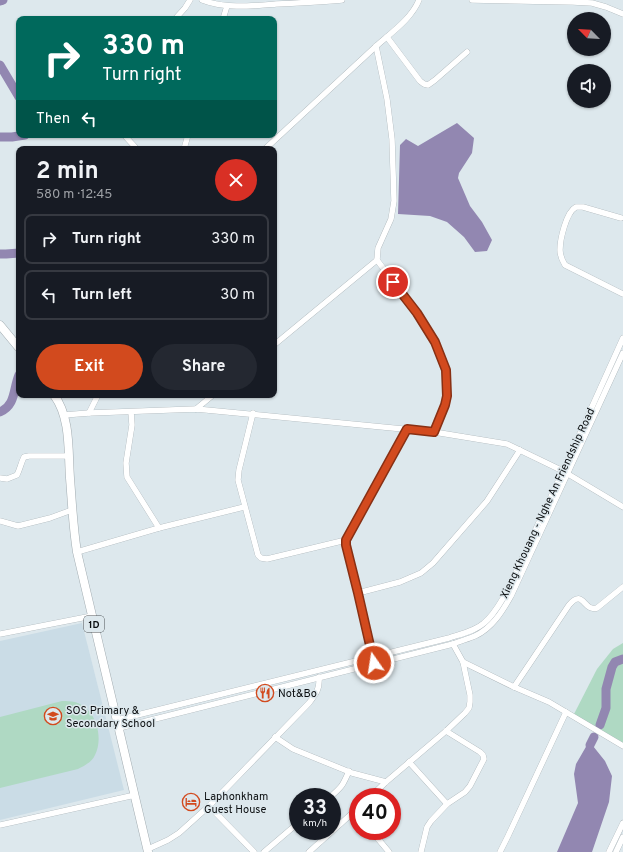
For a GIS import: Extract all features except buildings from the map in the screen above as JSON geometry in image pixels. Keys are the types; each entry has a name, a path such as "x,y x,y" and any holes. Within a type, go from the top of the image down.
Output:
{"highway":[{"path":"0,325 16,344"},
{"name":"1D","path":"56,398 64,415 68,435 72,510 77,552 148,851"}],"street":[{"path":"178,16 190,0"},
{"path":"202,0 227,6 251,6 342,0"},
{"path":"277,138 406,19 414,10 419,0"},
{"path":"472,0 574,1 592,3 623,14"},
{"path":"224,16 227,6"},
{"path":"387,36 420,81 424,84 428,84 435,80 467,52"},
{"path":"376,46 387,99 392,139 394,201 391,219 378,248 377,260 417,313 435,342 446,370 447,396 434,432"},
{"path":"127,138 134,146"},
{"path":"268,146 277,138"},
{"path":"621,218 582,207 576,207 570,214 562,236 560,250 561,260 565,265 623,294"},
{"path":"277,343 377,260"},
{"name":"Xieng Khouang - Nghe An Friendship Road","path":"118,724 320,677 453,644 475,636 489,626 502,613 511,596 623,338"},
{"name":"Xieng Khouang - Nghe An Friendship Road","path":"118,724 372,656 449,638 473,630 484,623 496,610 505,595 623,353"},
{"path":"89,413 96,398"},
{"path":"196,409 209,398"},
{"path":"64,415 196,409 253,413 434,432 507,444 565,473 623,507"},
{"path":"131,412 132,425 126,463 128,476 159,528"},
{"path":"253,413 239,470 238,480 258,555 261,558 267,559 346,540"},
{"path":"374,663 346,540 407,429"},
{"path":"358,593 400,582 421,573 433,563 487,501 520,450"},
{"path":"0,478 7,479 17,475 24,457 69,456"},
{"path":"77,552 159,528 244,507"},
{"path":"0,521 18,526 50,518 72,510"},
{"path":"514,687 573,600 577,598 581,599 591,608 597,608 623,587"},
{"path":"0,634 92,616"},
{"path":"380,788 446,731 469,708 470,695 463,662 453,644"},
{"path":"463,662 549,702 622,747"},
{"path":"148,851 179,833 209,806 309,703 316,694 320,685 320,677"},
{"path":"500,852 566,712"},
{"path":"421,852 427,827 431,821 447,804 465,792 470,786 484,759 480,752 446,731"},
{"path":"275,737 293,749 349,771 386,782"},
{"path":"409,762 447,804"},
{"path":"340,788 343,785 349,771"},
{"path":"0,825 135,795"},
{"path":"209,806 254,852"},
{"path":"309,852 349,816"},
{"path":"609,852 623,823"},
{"path":"264,852 289,831"},
{"path":"616,852 623,837"},
{"path":"379,840 389,852"}],"shaded area":[{"path":"457,123 474,138 472,153 459,173 458,178 470,206 482,222 492,240 487,251 475,252 464,237 447,222 430,216 398,214 400,145 406,139 418,146"},
{"name":"SOS Primary & Secondary School","path":"82,623 124,790 0,820 0,641"},
{"path":"587,745 593,746 605,761 612,776 609,802 592,852 557,852 578,803 574,774 576,764"}],"green space":[{"path":"623,643 623,746 573,716 597,669 613,649"},
{"path":"62,701 82,705 93,717 99,740 98,748 92,760 88,764 78,769 0,788 0,717"}],"waterway":[{"path":"0,65 16,92"},
{"path":"0,137 16,136"},
{"path":"0,254 16,253"},
{"path":"0,412 9,405 16,384"},
{"path":"600,725 606,708 606,689 612,667 615,662 623,659"},
{"path":"590,745 594,737"}],"place":[{"name":"Not&Bo","path":"265,693"},
{"name":"SOS Primary & Secondary School","path":"53,716"},
{"name":"Laphonkham Guest House","path":"191,802"}],"route":[{"path":"374,663 346,540 407,429 434,432 447,396 446,370 435,342 417,313 393,282"}]}
